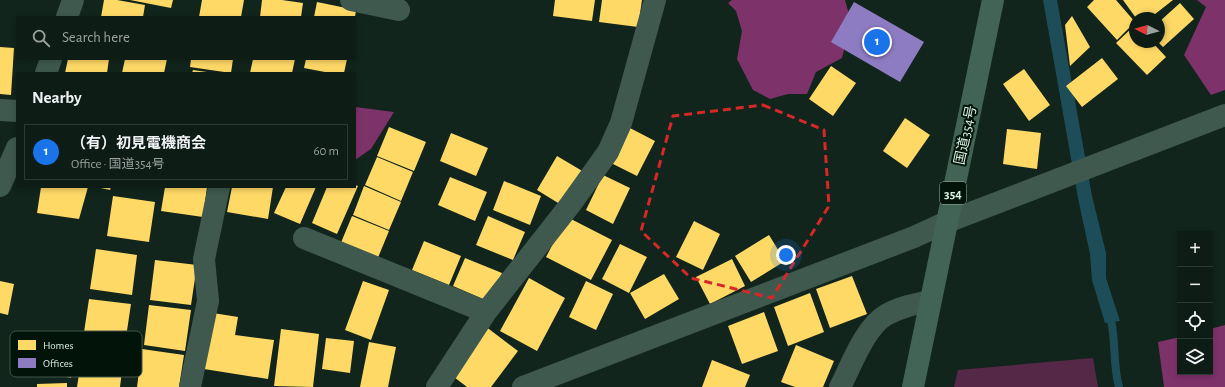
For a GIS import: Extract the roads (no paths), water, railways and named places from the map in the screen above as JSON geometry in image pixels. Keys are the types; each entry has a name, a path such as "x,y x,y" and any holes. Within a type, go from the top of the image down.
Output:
{"highway":[{"name":"国道354号","path":"913,387 993,0"}],"street":[{"path":"67,16 73,0"},
{"path":"351,0 399,10"},
{"path":"437,387 486,312 570,205 608,152 621,123 655,0"},
{"path":"46,72 51,60"},
{"path":"0,110 16,111"},
{"path":"523,387 914,237 947,222 1225,115"},
{"path":"0,186 16,150"},
{"path":"190,387 208,301 204,259 219,188"},
{"path":"304,238 486,312"},
{"path":"840,387 867,334 885,316 908,305 930,302"}],"water":[{"path":"1043,0 1057,0 1092,196 1106,253 1106,278 1120,321 1105,323 1092,280 1090,254 1078,198"}],"waterway":[{"path":"1109,312 1113,331 1119,387"}],"place":[{"name":"（有）初見電機商会","path":"877,42"}]}
